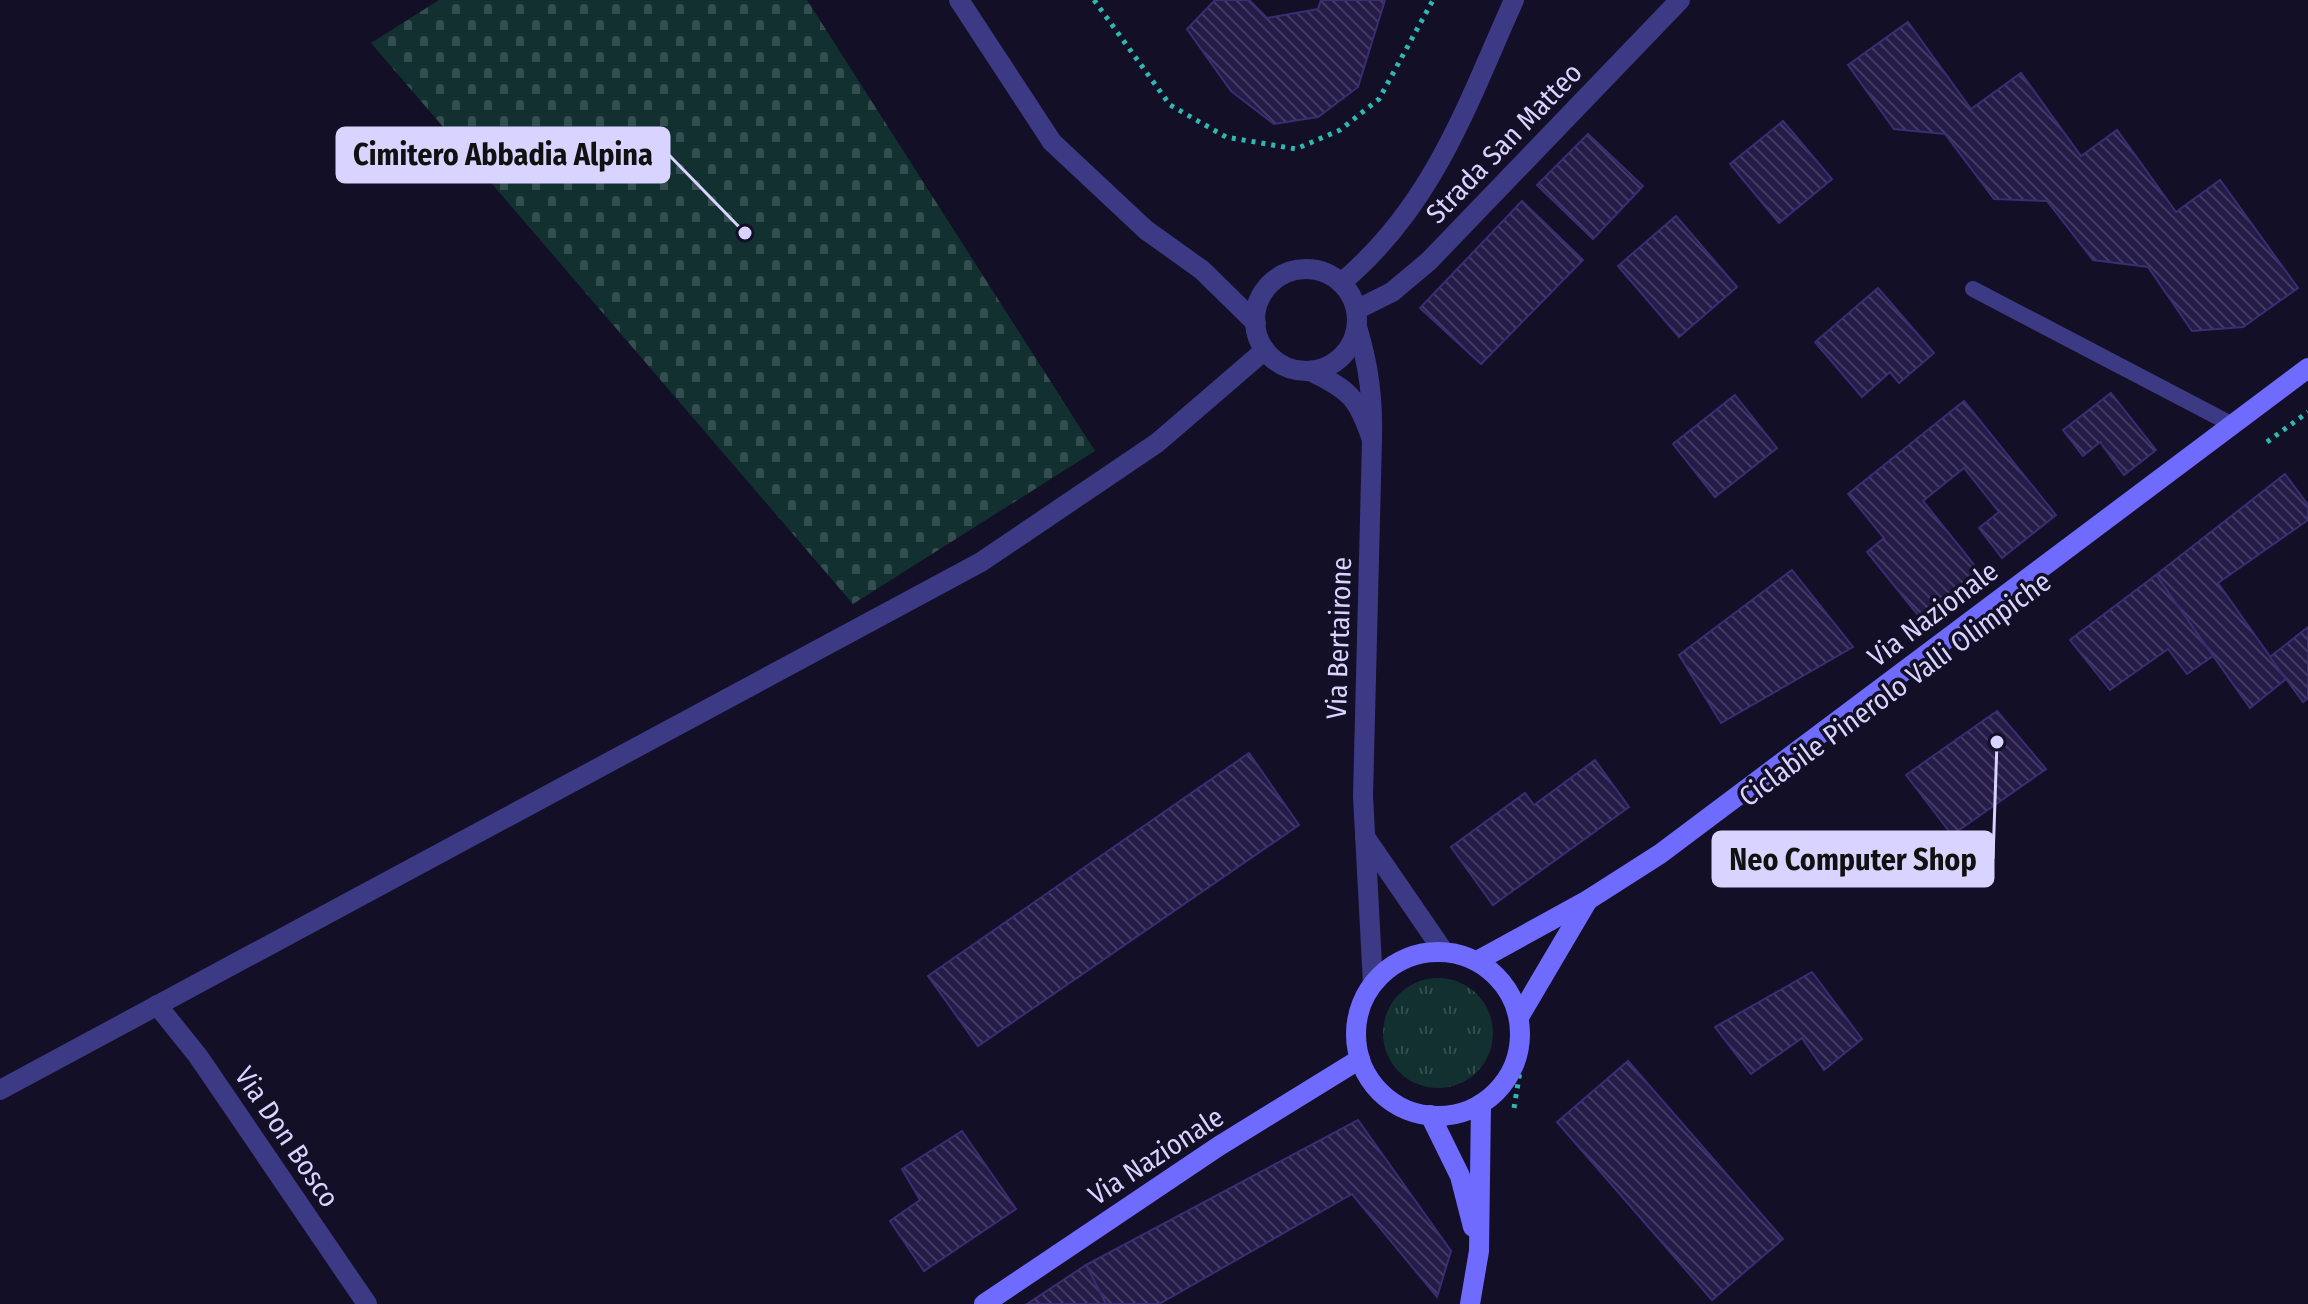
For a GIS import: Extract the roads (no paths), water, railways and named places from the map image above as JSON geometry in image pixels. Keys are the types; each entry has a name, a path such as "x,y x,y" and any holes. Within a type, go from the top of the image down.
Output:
{"main road":[{"name":"Via Nazionale","path":"1477,961 1588,900 1660,854 2308,368"},
{"name":"Via Nazionale","path":"1481,1104 1500,1087 1514,1067 1520,1042 1519,1017 1588,900"},
{"path":"1470,1304 1479,1251 1481,1104 1456,1114 1430,1115 1412,1112 1380,1092 1360,1059 1356,1033 1360,1007 1373,984 1393,965 1417,954 1444,952 1477,961 1497,976 1511,995 1519,1017"},
{"name":"Via Nazionale","path":"984,1304 1219,1146 1360,1059"},
{"path":"1430,1115 1460,1176 1479,1251"}],"street":[{"path":"959,0 1052,142 1146,230 1202,270 1256,323"},
{"path":"1341,283 1377,252 1396,230 1444,157 1514,0"},
{"name":"Strada San Matteo","path":"1357,319 1429,261 1680,0"},
{"path":"1310,371 1327,367 1341,358 1352,344 1357,319 1341,283 1315,270 1297,270 1281,276 1268,286 1259,301 1256,323 1265,350 1285,366 1310,371 1333,382 1360,404 1372,440"},
{"name":"Via Bertairone","path":"1357,319 1373,396 1363,796 1373,984"},
{"path":"0,1090 981,562 1157,443 1265,350"},
{"path":"1365,837 1444,952"},
{"name":"Via Don Bosco","path":"157,1005 198,1056 367,1304"}],"lane":[{"path":"1973,289 2233,425"}],"place":[{"name":"Cimitero Abbadia Alpina","path":"745,233"},
{"name":"Neo Computer Shop","path":"1997,742"}]}
